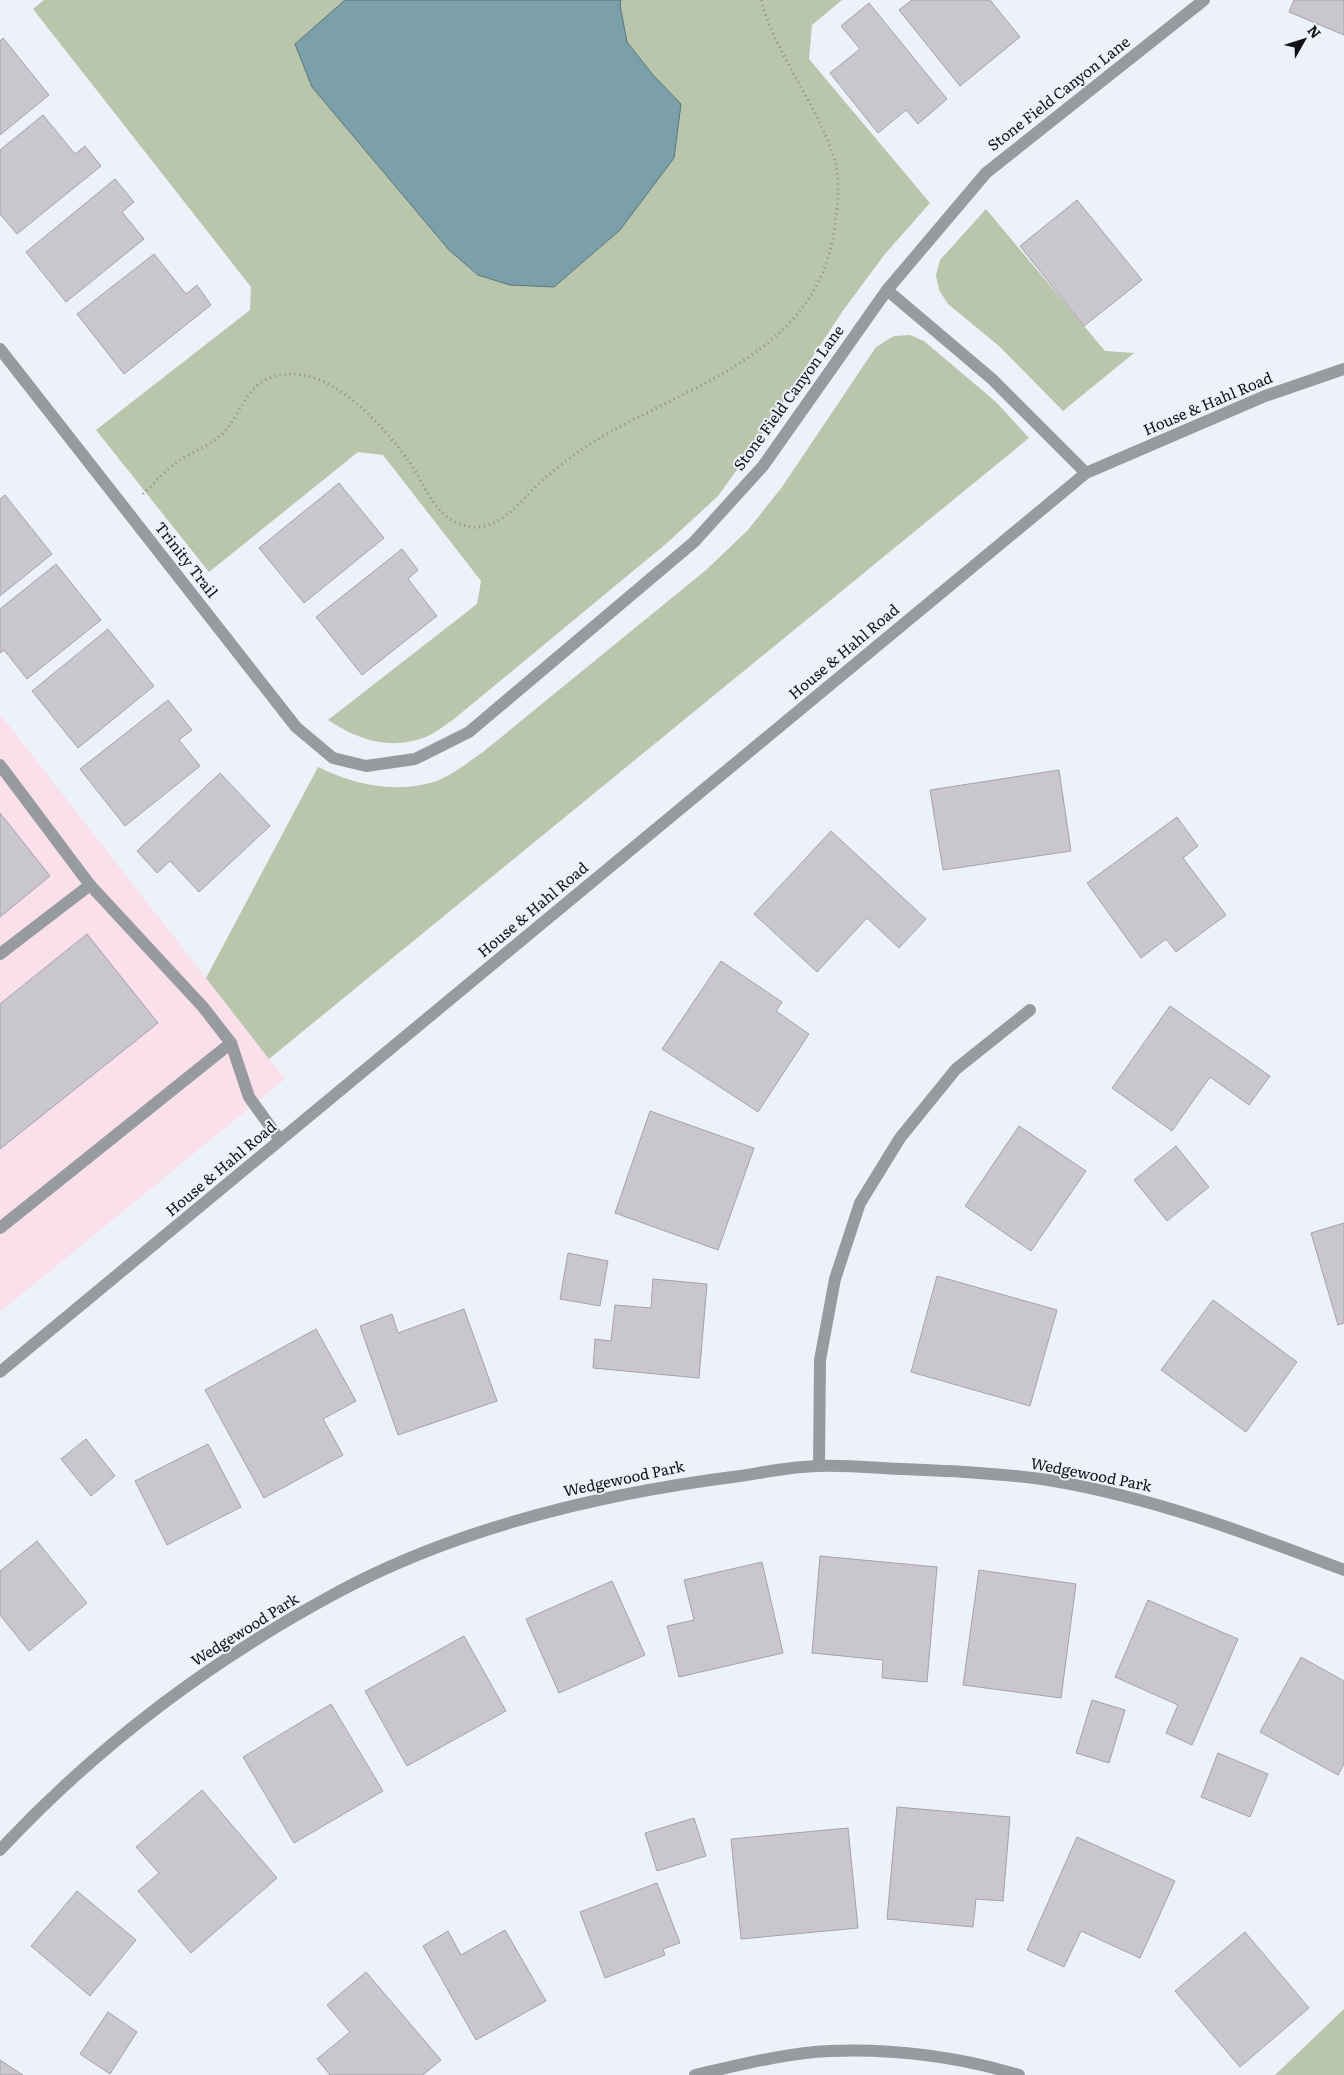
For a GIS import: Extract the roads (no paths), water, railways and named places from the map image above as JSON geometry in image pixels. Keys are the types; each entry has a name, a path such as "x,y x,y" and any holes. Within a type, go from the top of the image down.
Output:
{"street":[{"name":"Stone Field Canyon Lane","path":"366,766 414,759 469,732 694,542 763,466 887,290 986,173 1204,0"},
{"path":"887,290 992,379 1086,473"},
{"name":"Trinity Trail","path":"0,349 296,727 332,758 366,766"},
{"name":"House & Hahl Road","path":"0,1372 1086,473 1265,396 1344,369"},
{"path":"0,765 90,885 203,1007 231,1043 249,1097 280,1140"},
{"path":"0,954 90,885"},
{"path":"819,1466 820,1360 835,1279 860,1203 900,1138 956,1069 1030,1010"},
{"path":"0,1228 231,1043"},
{"name":"Wedgewood Park","path":"0,1850 47,1800 137,1721 232,1654 340,1591 440,1546 551,1511 678,1483 819,1466 944,1471 1046,1480 1147,1501 1243,1531 1344,1570"},
{"path":"695,2075 758,2060 830,2051 914,2054 996,2068 1019,2075"}],"water":[{"path":"345,0 621,0 620,5 627,42 653,75 681,104 674,158 620,230 554,287 510,285 478,275 449,250 312,87 295,44"}]}
